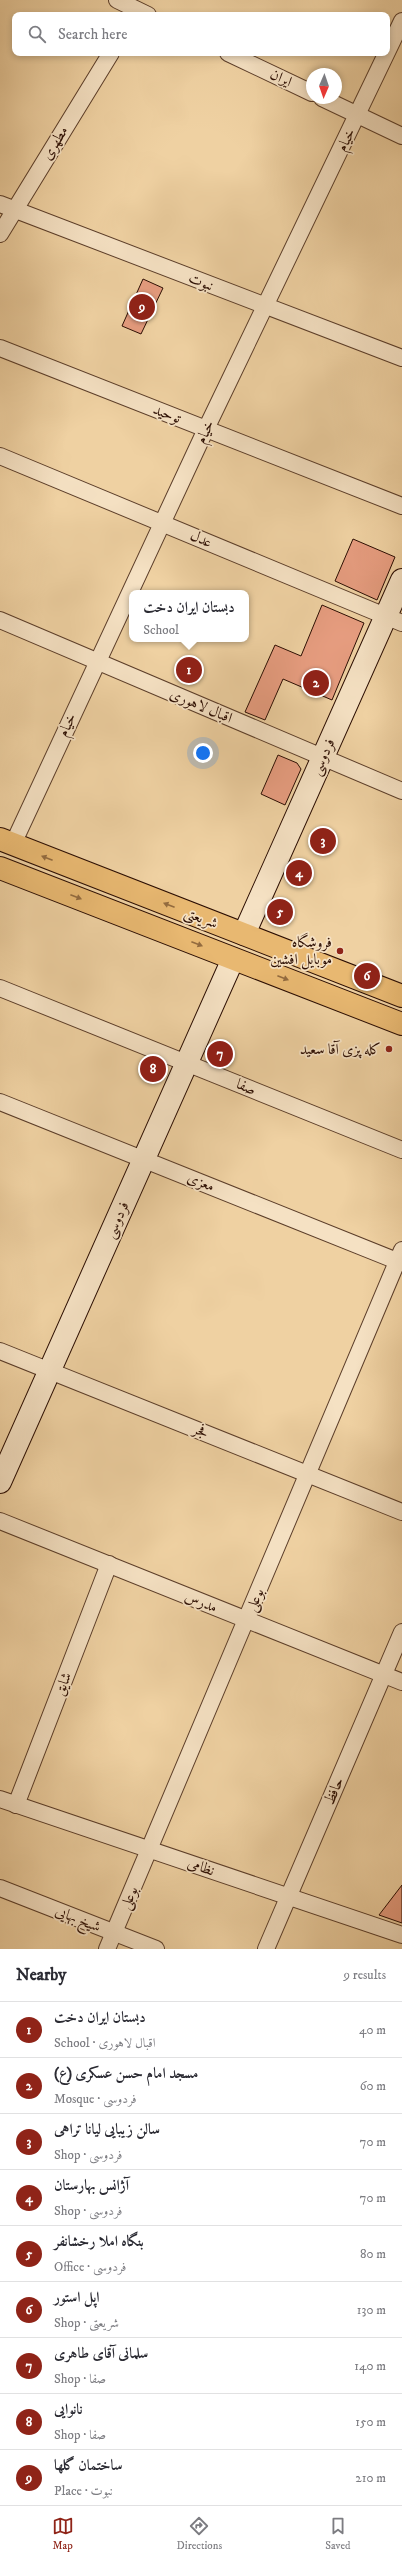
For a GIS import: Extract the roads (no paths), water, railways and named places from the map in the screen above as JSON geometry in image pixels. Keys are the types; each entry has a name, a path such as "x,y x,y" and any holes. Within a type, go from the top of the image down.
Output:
{"main road":[{"name":"فردوسی","path":"244,934 323,758 394,620 402,580"},
{"name":"شریعتی","path":"6,842 402,996"},
{"name":"شریعتی","path":"0,868 402,1024"},
{"path":"233,959 244,934"},
{"name":"فردوسی","path":"0,1482 233,959"}],"street":[{"path":"117,0 141,10"},
{"name":"خیام","path":"390,47 402,21"},
{"name":"مطهری","path":"0,234 7,207 109,56"},
{"name":"ایران","path":"234,56 306,90"},
{"name":"خیام","path":"130,590 386,56"},
{"path":"335,104 402,136"},
{"name":"نبوت","path":"7,207 402,358"},
{"name":"توحید","path":"0,348 402,506"},
{"name":"عدل","path":"0,456 162,522 394,620"},
{"name":"خیام","path":"6,842 97,661 129,593"},
{"name":"اقبال لاهوری","path":"0,620 402,791"},
{"name":"صفا","path":"0,988 402,1150"},
{"name":"معزی","path":"0,1102 144,1160 401,1258"},
{"name":"بوعلی","path":"107,1949 401,1258"},
{"name":"فجر","path":"0,1351 402,1512"},
{"name":"مدرس","path":"0,1521 402,1682"},
{"name":"شایق","path":"16,1805 109,1564"},
{"name":"حافظ","path":"266,1949 402,1632"},
{"name":"نظامی","path":"0,1799 402,1935"},
{"name":"شیخ بهایی","path":"0,1888 156,1949"}],"place":[{"name":"ساختمان گلها","path":"142,307"},
{"name":"دبستان ایران دخت","path":"189,670"},
{"name":"مسجد امام حسن عسکری (ع)","path":"316,683"},
{"name":"سالن زیبایی لیانا تراهی","path":"323,841"},
{"name":"آژانس بهارستان","path":"299,873"},
{"name":"بنگاه املا رخشانفر","path":"280,912"},
{"name":"فروشگاه موبایل افشین","path":"340,951"},
{"name":"اپل استور","path":"367,976"},
{"name":"کله پزی آقا سعید","path":"389,1049"},
{"name":"سلمانی آقای طاهری","path":"220,1054"},
{"name":"نانوایی","path":"153,1069"}]}
